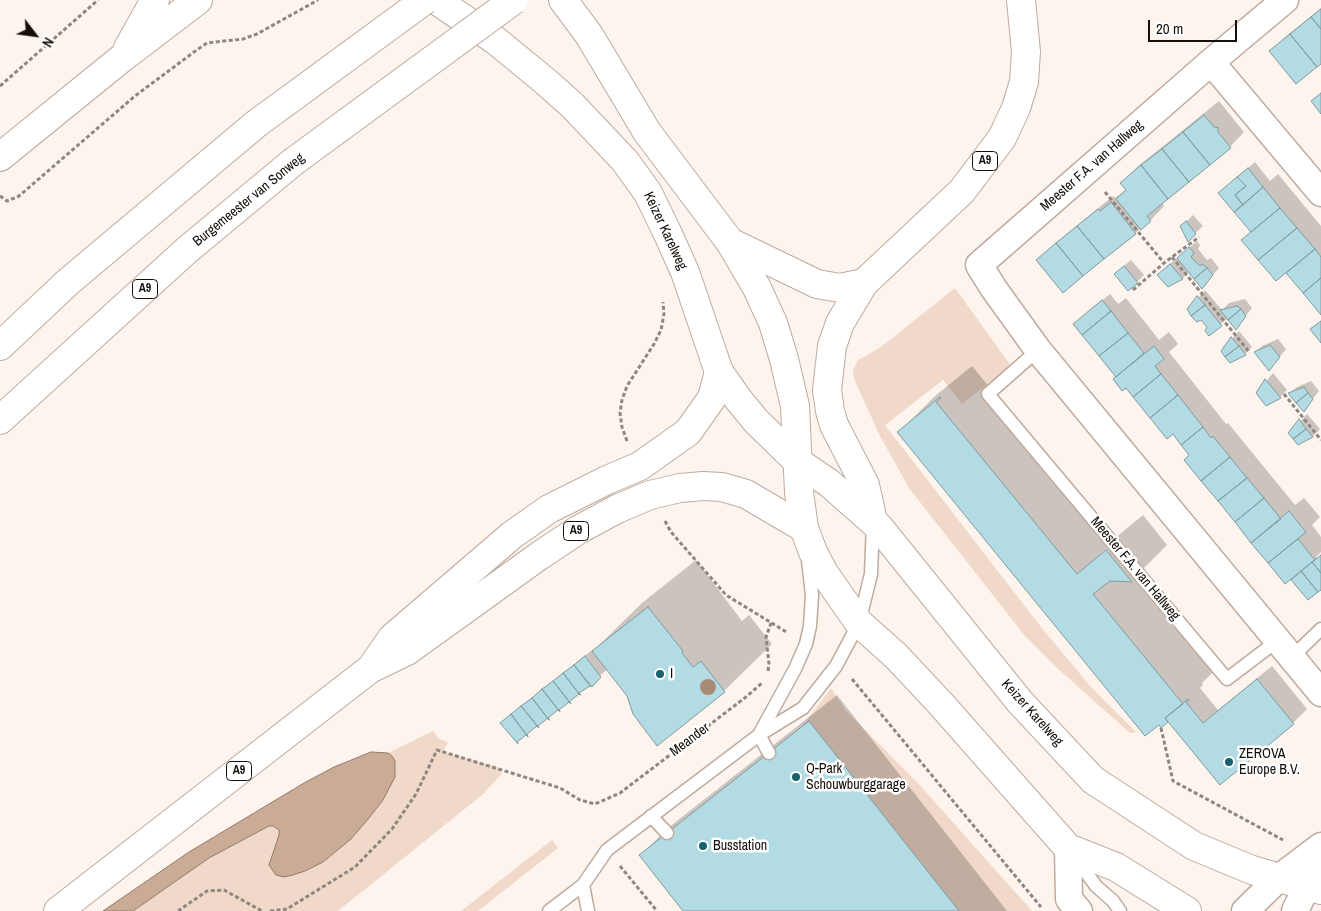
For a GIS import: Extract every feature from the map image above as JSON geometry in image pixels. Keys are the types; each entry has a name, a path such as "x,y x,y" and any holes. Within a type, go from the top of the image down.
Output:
{"main road":[{"path":"122,58 154,0"},
{"path":"0,157 122,58 198,0"},
{"path":"0,346 68,282 256,124 425,0"},
{"name":"Keizer Karelweg","path":"436,0 495,40 545,81 572,105 625,161 648,193 671,240 685,272 719,372 756,421 798,462 830,483 873,521 1020,702 1094,780 1194,846 1252,870 1280,877 1316,870"},
{"name":"Burgemeester van Sonweg","path":"0,420 187,250 293,162 514,0"},
{"path":"562,0 589,35 647,132 730,242 757,288 773,324 784,359 795,406 801,511 804,528 813,552 824,573 859,623 896,656 1068,848 1116,867 1187,911"},
{"name":"A9","path":"873,521 865,485 834,425 827,390 832,346 840,323 864,283 962,191 1002,138 1016,108 1024,82 1026,52 1022,0"},
{"path":"730,242 817,284 840,288 864,283"},
{"name":"A9","path":"370,669 392,638 512,534 548,509 640,466 688,432 712,398 719,372"},
{"name":"A9","path":"58,911 370,669 407,651 578,530 650,494 703,486 722,487 746,494 804,528"}],"street":[{"name":"Meester F.A. van Hallweg","path":"1285,0 1210,62 979,265 1038,350 1284,650 1321,692"},
{"path":"1210,62 1321,193"},
{"path":"1068,848 1069,899 1079,911"},
{"path":"1295,911 1316,870"},
{"path":"1244,911 1280,877"}],"lane":[{"name":"Meester F.A. van Hallweg","path":"1038,350 988,394 1227,679 1284,650"},
{"path":"549,911 583,885 607,850 759,735 803,708 836,666 859,623 871,574 873,521"},
{"path":"759,735 795,669 806,644 810,626 812,595 804,528"},
{"path":"1284,650 1321,628"},
{"path":"759,735 769,753"},
{"path":"651,816 667,833"},
{"path":"1068,848 1096,886 1113,901 1120,911"},
{"path":"583,885 588,911"}],"path":[{"path":"0,86 98,0"},
{"path":"0,196 7,201 19,196 135,96 184,58 207,43 243,39 257,34 318,0"},
{"path":"1087,171 1164,263"},
{"path":"1133,290 1164,263 1199,237"},
{"path":"1172,257 1250,353"},
{"path":"1284,394 1321,440"},
{"name":"Meander","path":"270,911 287,909 355,867 392,829 416,794 437,750 560,788 580,800 595,804 620,793 746,697 766,678 769,664 766,637 771,623"},
{"path":"1161,728 1173,781 1316,870"},
{"path":"607,850 657,911"},
{"path":"178,911 207,891 224,890 262,911"}],"shaded area":[{"path":"955,288 1011,366 962,404 943,380 885,425 1041,627 1091,687 1136,732 1130,733 1057,668 1025,636 909,488 880,436 854,379 853,370 858,360 881,347"},
{"path":"831,688 847,712 917,782 1032,911 952,911 803,725"},
{"path":"433,731 439,739 448,742 443,752 497,767 502,774 482,795 338,911 133,911 209,858 269,826 279,830 275,849 351,839 383,800 392,756 388,753"},
{"path":"371,752 388,753 392,756 395,761 395,777 383,800 369,818 351,839 323,862 293,875 284,877 276,875 269,865 279,830 269,826 209,858 133,911 103,911 189,852 304,783 334,767"},
{"path":"552,840 558,848 478,911 461,911"}],"building":[{"path":"1321,9 1321,29 1311,17"},
{"path":"1311,17 1321,29 1321,64 1317,67 1290,34"},
{"path":"1290,34 1317,67 1296,84 1269,51"},
{"path":"1321,93 1321,114 1311,101"},
{"path":"1204,115 1215,128 1218,127 1218,132 1231,148 1210,165 1183,132"},
{"path":"1183,132 1210,165 1189,182 1162,149"},
{"path":"1162,149 1189,182 1168,199 1141,165"},
{"path":"1141,165 1168,199 1147,216 1151,221 1141,230 1116,199 1126,190 1120,183"},
{"path":"1248,168 1263,187 1243,205 1235,195 1246,186 1237,177"},
{"path":"1237,177 1246,186 1235,195 1243,205 1234,212 1218,193"},
{"path":"1263,187 1280,208 1251,232 1234,212"},
{"path":"1111,202 1136,234 1104,259 1077,226 1098,209 1100,211"},
{"path":"1280,208 1297,228 1258,260 1241,240"},
{"path":"1186,221 1196,234 1188,242 1180,226"},
{"path":"1077,226 1104,259 1083,276 1056,243"},
{"path":"1297,228 1315,249 1276,281 1258,260"},
{"path":"1056,243 1083,276 1063,293 1036,260"},
{"path":"1189,247 1194,253 1191,257 1200,266 1203,264 1207,268 1194,279 1177,258"},
{"path":"1315,249 1321,257 1321,278 1303,293 1286,273"},
{"path":"1170,264 1183,279 1168,287 1157,275"},
{"path":"1124,266 1138,283 1128,291 1114,274"},
{"path":"1207,268 1213,275 1202,289 1194,279"},
{"path":"1321,278 1321,315 1303,293"},
{"path":"1197,296 1205,305 1191,316 1187,309"},
{"path":"1102,300 1111,311 1082,335 1073,324"},
{"path":"1205,305 1222,326 1209,336 1205,331 1207,327 1201,320 1197,322 1191,316"},
{"path":"1237,306 1241,309 1228,320 1220,310"},
{"path":"1241,309 1246,316 1236,330 1228,320"},
{"path":"1111,311 1128,333 1099,356 1082,335"},
{"path":"1321,321 1321,343 1310,329"},
{"path":"1128,333 1144,353 1116,377 1099,356"},
{"path":"1231,337 1239,346 1225,357 1221,351"},
{"path":"1270,345 1280,357 1269,371 1254,352"},
{"path":"1154,346 1164,359 1155,366 1161,374 1133,397 1126,388 1122,391 1113,379"},
{"path":"1239,346 1246,355 1230,363 1225,357"},
{"path":"1161,374 1178,395 1150,418 1133,397"},
{"path":"1265,379 1281,398 1266,406 1256,393"},
{"path":"1304,387 1308,393 1296,403 1288,393"},
{"path":"1308,393 1313,399 1304,412 1296,403"},
{"path":"1178,395 1203,427 1181,445 1173,434 1167,439 1150,418"},
{"path":"940,397 936,402 1077,574 1106,550 1132,582 1110,581 1093,594 1183,704 1165,718 1168,722 1161,728 1159,725 1145,736 897,432"},
{"path":"1299,419 1306,429 1293,439 1288,433"},
{"path":"1203,427 1230,457 1201,481 1184,460 1189,455 1181,445"},
{"path":"1306,429 1313,437 1298,445 1293,439"},
{"path":"1230,457 1247,478 1218,501 1201,481"},
{"path":"1247,478 1264,498 1235,522 1218,501"},
{"path":"1264,498 1281,519 1251,543 1235,522"},
{"path":"1289,511 1306,532 1268,563 1251,543"},
{"path":"1298,539 1315,560 1285,584 1268,563"},
{"path":"1321,555 1321,573 1312,562"},
{"path":"1312,562 1321,573 1321,590 1318,592 1301,571"},
{"path":"1301,571 1318,592 1308,600 1291,580"},
{"name":"I","path":"648,607 683,651 682,653 693,667 701,661 725,692 657,746 633,714 627,696 592,651"},
{"path":"585,656 601,677 592,687 574,665"},
{"path":"574,665 591,687 579,693 581,695 580,695 563,673"},
{"path":"563,673 580,695 569,702 553,681"},
{"path":"1257,679 1294,724 1220,785 1165,718 1188,699 1186,702 1203,723"},
{"path":"553,681 571,704 569,702 559,710 560,712 542,689"},
{"path":"542,689 560,712 558,710 548,718 550,720 549,720 532,698"},
{"path":"532,698 548,718 538,726 539,728 521,706"},
{"path":"521,706 539,728 537,726 527,734 528,737 511,714"},
{"path":"511,714 528,737 526,735 517,742 518,744 500,723"},
{"name":"Q-Park Schouwburggarage","path":"809,721 959,911 683,911 639,855"}],"place":[{"name":"I","path":"660,674"},
{"name":"ZEROVA Europe B.V.","path":"1229,762"},
{"name":"Q-Park Schouwburggarage","path":"796,777"},
{"name":"Busstation","path":"703,846"}]}
